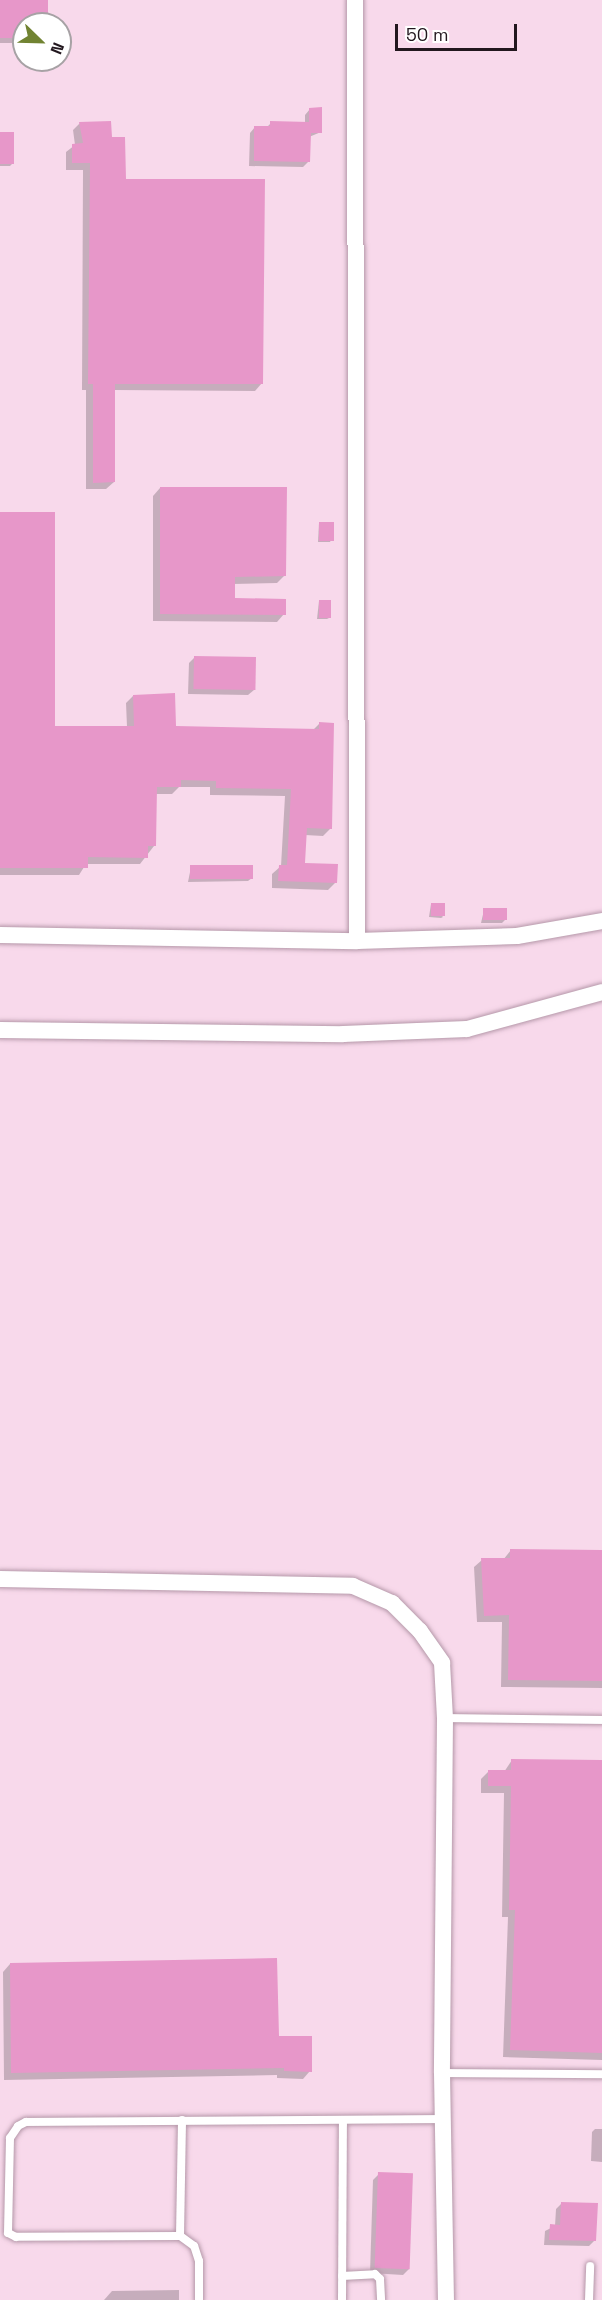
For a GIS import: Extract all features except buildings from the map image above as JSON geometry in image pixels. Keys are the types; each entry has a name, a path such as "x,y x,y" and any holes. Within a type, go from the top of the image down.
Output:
{"street":[{"path":"356,0 357,941"},
{"path":"0,935 357,941 517,936 602,921"},
{"path":"0,1030 343,1034 467,1029 602,992"},
{"path":"0,1579 353,1586 392,1603 420,1631 442,1663 445,1718 442,2073 446,2300"}],"lane":[{"path":"445,1718 602,1720"},
{"path":"442,2073 602,2074"},
{"path":"199,2300 199,2261 194,2246 180,2236 16,2237 8,2233 6,2220 10,2138 18,2126 26,2122 443,2119"},
{"path":"180,2236 182,2120"},
{"path":"342,2300 343,2120"},
{"path":"589,2300 590,2266"},
{"path":"342,2276 375,2274 380,2279 381,2300"}]}
